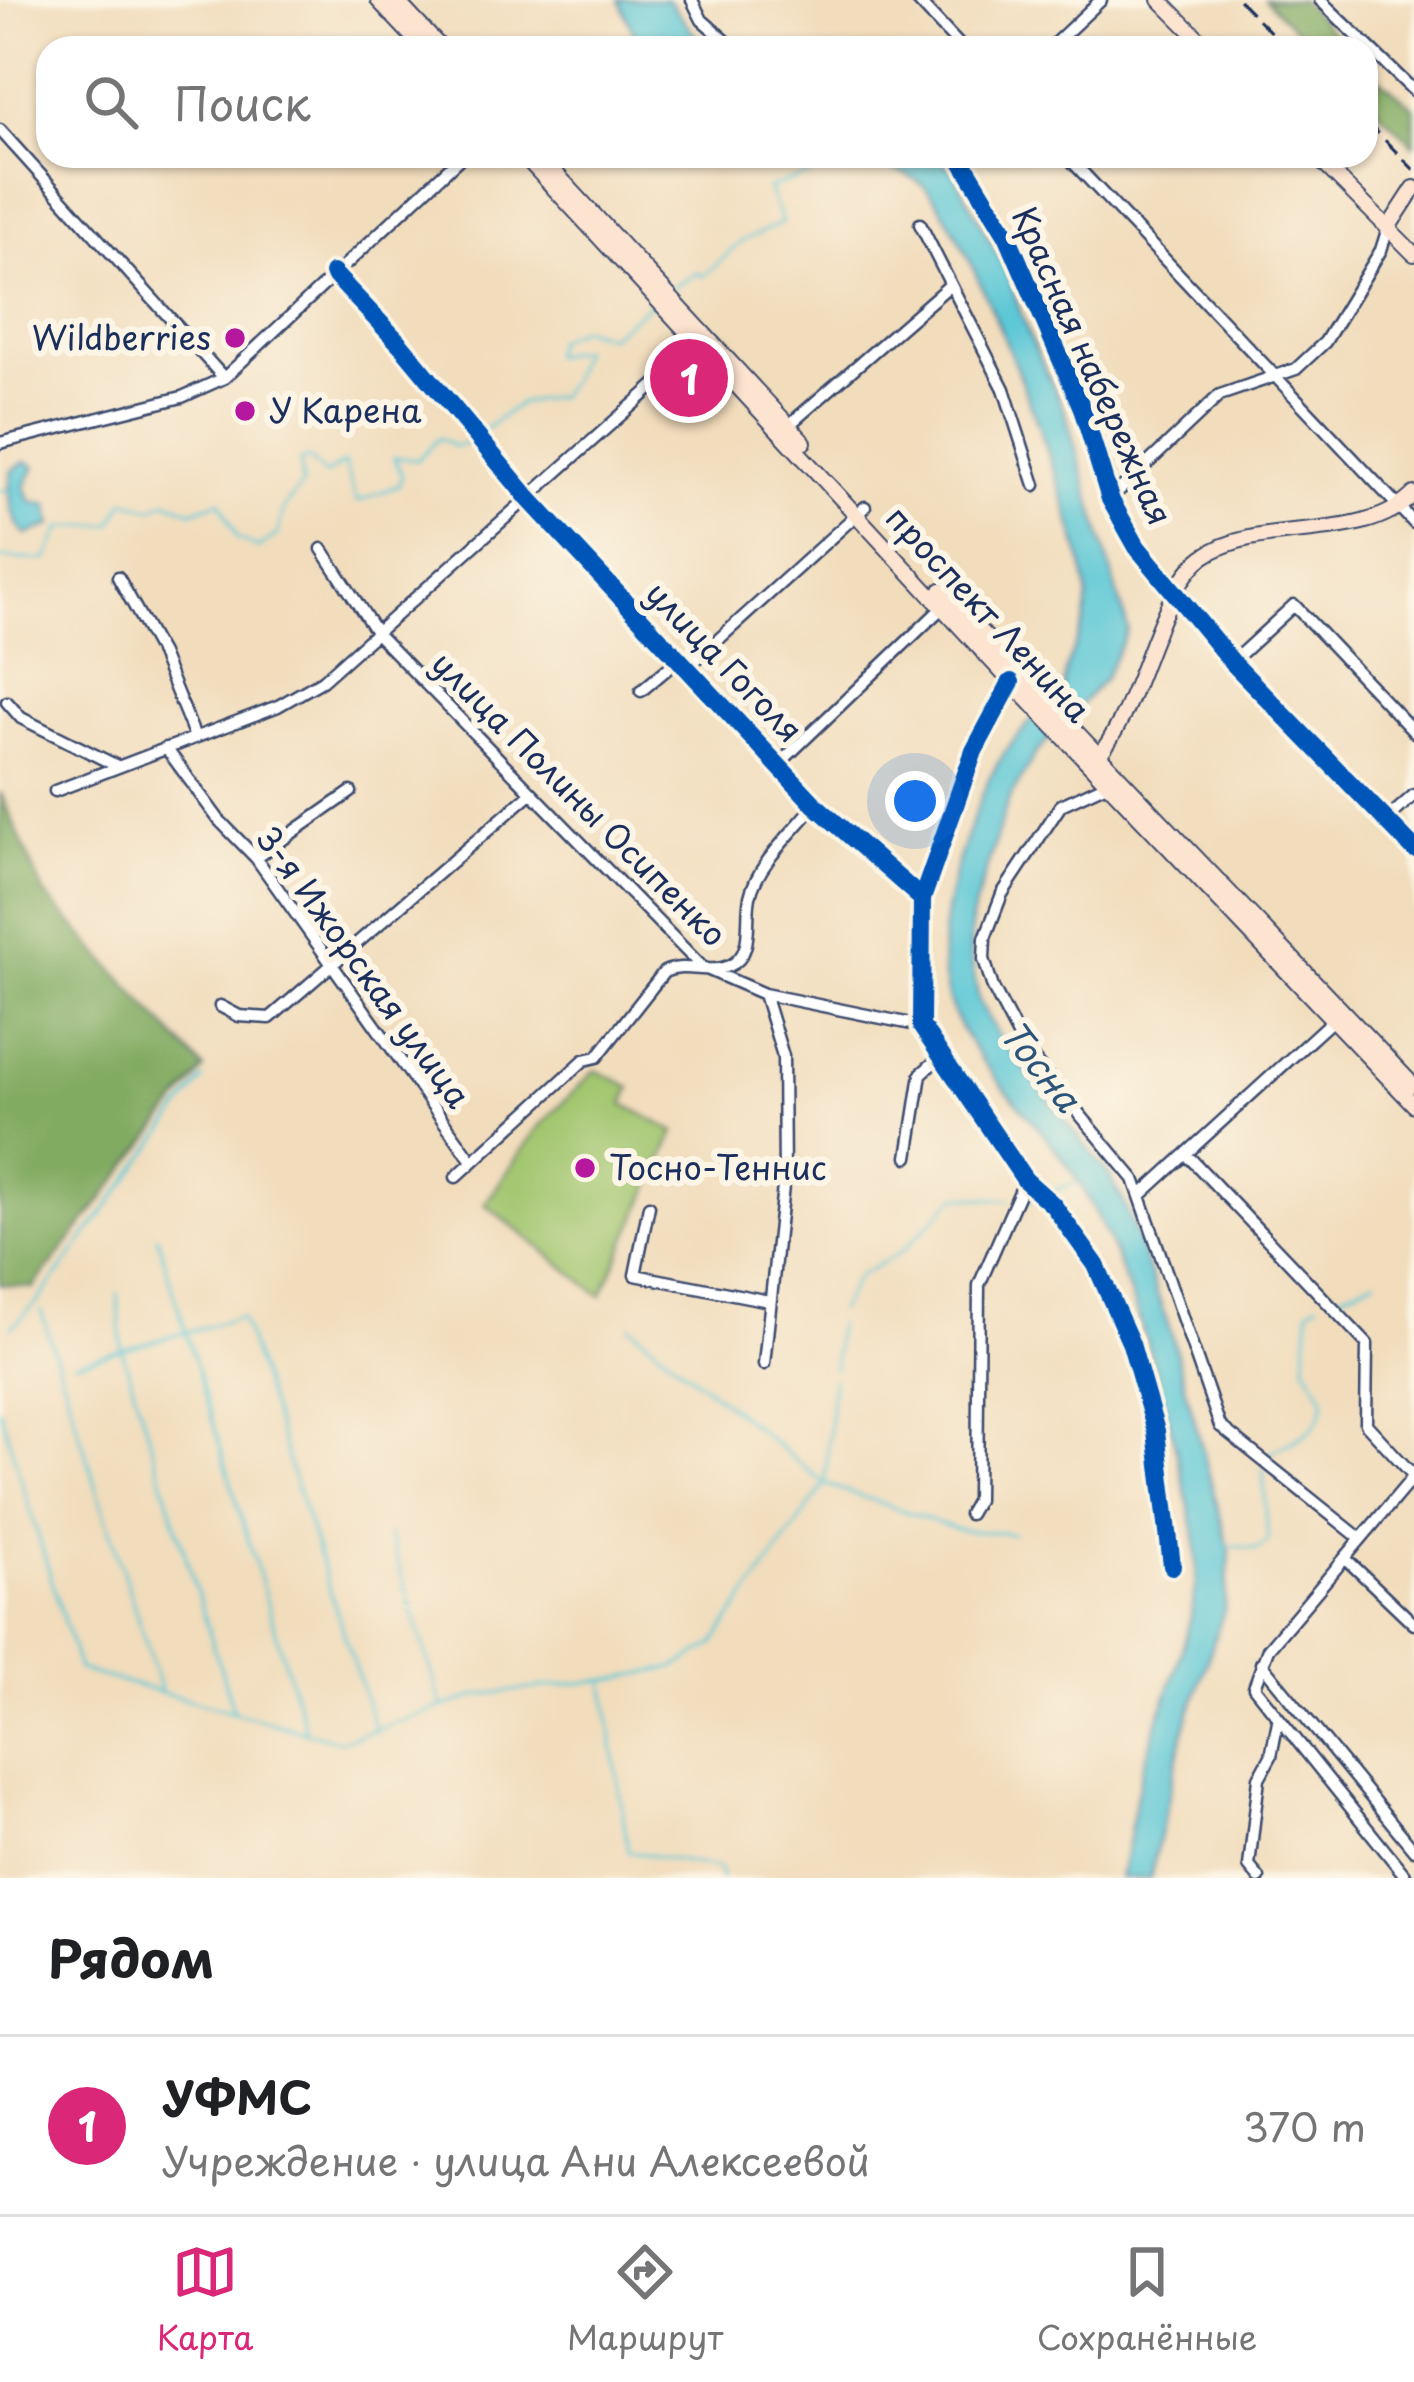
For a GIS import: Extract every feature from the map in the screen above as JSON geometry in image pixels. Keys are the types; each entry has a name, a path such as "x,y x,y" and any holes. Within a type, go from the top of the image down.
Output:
{"main road":[{"path":"378,0 412,36"},
{"path":"396,0 430,36"},
{"path":"1160,0 1196,36"},
{"name":"проспект Ленина","path":"536,168 641,271"},
{"name":"проспект Ленина","path":"551,168 1020,686 1338,1015 1414,1105"},
{"path":"1328,168 1414,254"},
{"path":"1388,228 1411,196"},
{"name":"проспект Ленина","path":"704,341 789,425 862,510"},
{"path":"1094,761 1120,725 1194,566 1214,550 1352,524 1401,508 1414,494"},
{"name":"проспект Ленина","path":"1094,761 1109,783 1414,1086"}],"street":[{"path":"692,0 702,20 720,36"},
{"path":"917,0 951,36"},
{"path":"1063,36 1101,0"},
{"path":"1321,0 1358,36"},
{"path":"1378,56 1414,91"},
{"path":"0,130 224,377"},
{"path":"0,443 182,398 224,377 449,168"},
{"name":"Красная набережная","path":"966,168 1006,236 1046,323 1082,409 1110,499 1137,547 1232,662 1414,848"},
{"path":"1078,168 1414,523"},
{"path":"920,224 1004,389 1035,485"},
{"path":"1110,499 1220,395 1296,369 1325,342 1345,316 1388,228"},
{"name":"улица Гоголя","path":"333,273 465,419 529,499 815,805 922,899"},
{"path":"789,425 950,285"},
{"path":"55,791 304,692 378,635 704,341"},
{"path":"641,691 683,663 862,510"},
{"name":"улица Полины Осипенко","path":"322,549 378,635 702,967 764,994 921,1025"},
{"path":"118,577 161,654 195,737"},
{"path":"780,764 946,603"},
{"path":"1232,662 1294,605 1414,732"},
{"path":"1020,686 974,751 922,899 921,1025 1025,1180 1053,1205 1096,1265 1131,1344 1156,1431 1172,1566"},
{"path":"7,702 21,718 117,766"},
{"name":"3-я Ижорская улица","path":"166,748 206,805 256,858 472,1161"},
{"path":"1109,783 1060,805 1046,821 1002,894 986,938 984,959 1025,1049 1105,1139 1142,1194 1220,1426 1361,1539"},
{"path":"256,858 351,792"},
{"path":"220,1006 238,1016 270,1018 530,794"},
{"path":"1384,822 1414,795"},
{"path":"456,1177 584,1060 597,1057 664,972 680,964 719,968 739,960 746,947 756,879 815,805"},
{"path":"764,994 783,1056 784,1177 764,1364"},
{"path":"1142,1194 1338,1015"},
{"path":"908,1157 921,1074 942,1055"},
{"path":"1186,1154 1367,1344 1366,1424 1414,1476 1259,1668 1254,1687 1407,1878"},
{"path":"970,1514 977,1500 979,1285 1025,1180"},
{"path":"649,1206 635,1275 770,1301"},
{"path":"1345,1558 1414,1624"},
{"path":"1259,1668 1414,1850"},
{"path":"1259,1878 1249,1865 1259,1778 1271,1756 1278,1721"}],"green space":[{"path":"1265,0 1301,0 1336,36 1302,36"},
{"path":"1378,78 1414,107 1414,145 1378,110"},
{"path":"0,792 44,893 204,1069 33,1288 0,1284"},
{"name":"Тосно-Теннис","path":"595,1070 631,1087 624,1104 675,1132 601,1296 485,1204 536,1130"}],"water":[{"path":"619,0 668,0 696,36 636,36"},
{"path":"886,168 952,169 1006,271 1029,336 1065,411 1128,629 1104,679 1036,753 1008,801 971,918 970,954 979,1001 999,1037 1109,1175 1125,1205 1171,1333 1230,1553 1224,1610 1184,1731 1150,1878 1120,1878 1142,1771 1190,1619 1197,1556 1184,1483 1150,1353 1103,1228 1069,1167 972,1046 948,996 943,967 947,905 985,788 1009,747 1063,688 1087,593 1081,558 1046,447 969,260 926,188"},
{"path":"26,461 35,467 25,486 31,502 48,504 52,525 26,535 13,513 10,487 12,470"}],"waterway":[{"path":"671,288 697,273 704,276 742,241 782,223 768,188 821,168"},
{"path":"0,558 46,560 61,528 112,524 125,500 151,509 165,501 192,511 220,501 237,538 258,548 278,534 284,507 302,485 300,461 308,458 325,475 344,463 357,502 399,485 402,475 394,457 417,460 439,438 455,447 465,444 520,403 557,397 570,382 581,349 552,356 556,340 581,328 609,336 654,301"},
{"path":"0,490 9,491"},
{"path":"12,1327 38,1301 203,1079"},
{"path":"1047,1193 1077,1182"},
{"path":"839,1310 857,1277 901,1252 957,1196 1009,1200"},
{"path":"1021,1202 1037,1199"},
{"path":"157,1236 305,1729"},
{"path":"1332,1298 1375,1280"},
{"path":"118,1293 122,1350 234,1712"},
{"path":"1267,1455 1305,1434 1322,1410 1324,1397 1305,1365 1309,1309 1318,1303"},
{"path":"41,1311 161,1692"},
{"path":"75,1363 241,1317 376,1732"},
{"path":"834,1369 837,1324"},
{"path":"630,1326 825,1484 959,1530 1012,1534"},
{"path":"606,1680 674,1668 712,1646 825,1484 833,1380"},
{"path":"0,1410 79,1670 340,1741 480,1695 604,1680 628,1851 719,1868 721,1878"},
{"path":"1226,1545 1257,1549 1268,1541 1263,1469"},
{"path":"389,1535 442,1706"}],"railway":[{"path":"1239,0 1274,36"},
{"path":"1378,133 1414,170"}],"cycle path":[{"path":"966,168 1007,235 1082,408 1110,499 1137,547 1232,662 1414,849"},
{"path":"333,273 401,345 529,499 815,805 922,899"},
{"path":"1011,682 974,751 922,899 921,1026 1025,1180 1053,1205 1096,1265 1131,1344 1156,1431 1172,1566"}],"place":[{"name":"Wildberries","path":"235,338"},
{"name":"УФМС","path":"689,378"},
{"name":"У Карена","path":"245,411"},
{"name":"Тосно-Теннис","path":"585,1168"}],"water label":[{"name":"Тосна","path":"1040,1066"}]}
